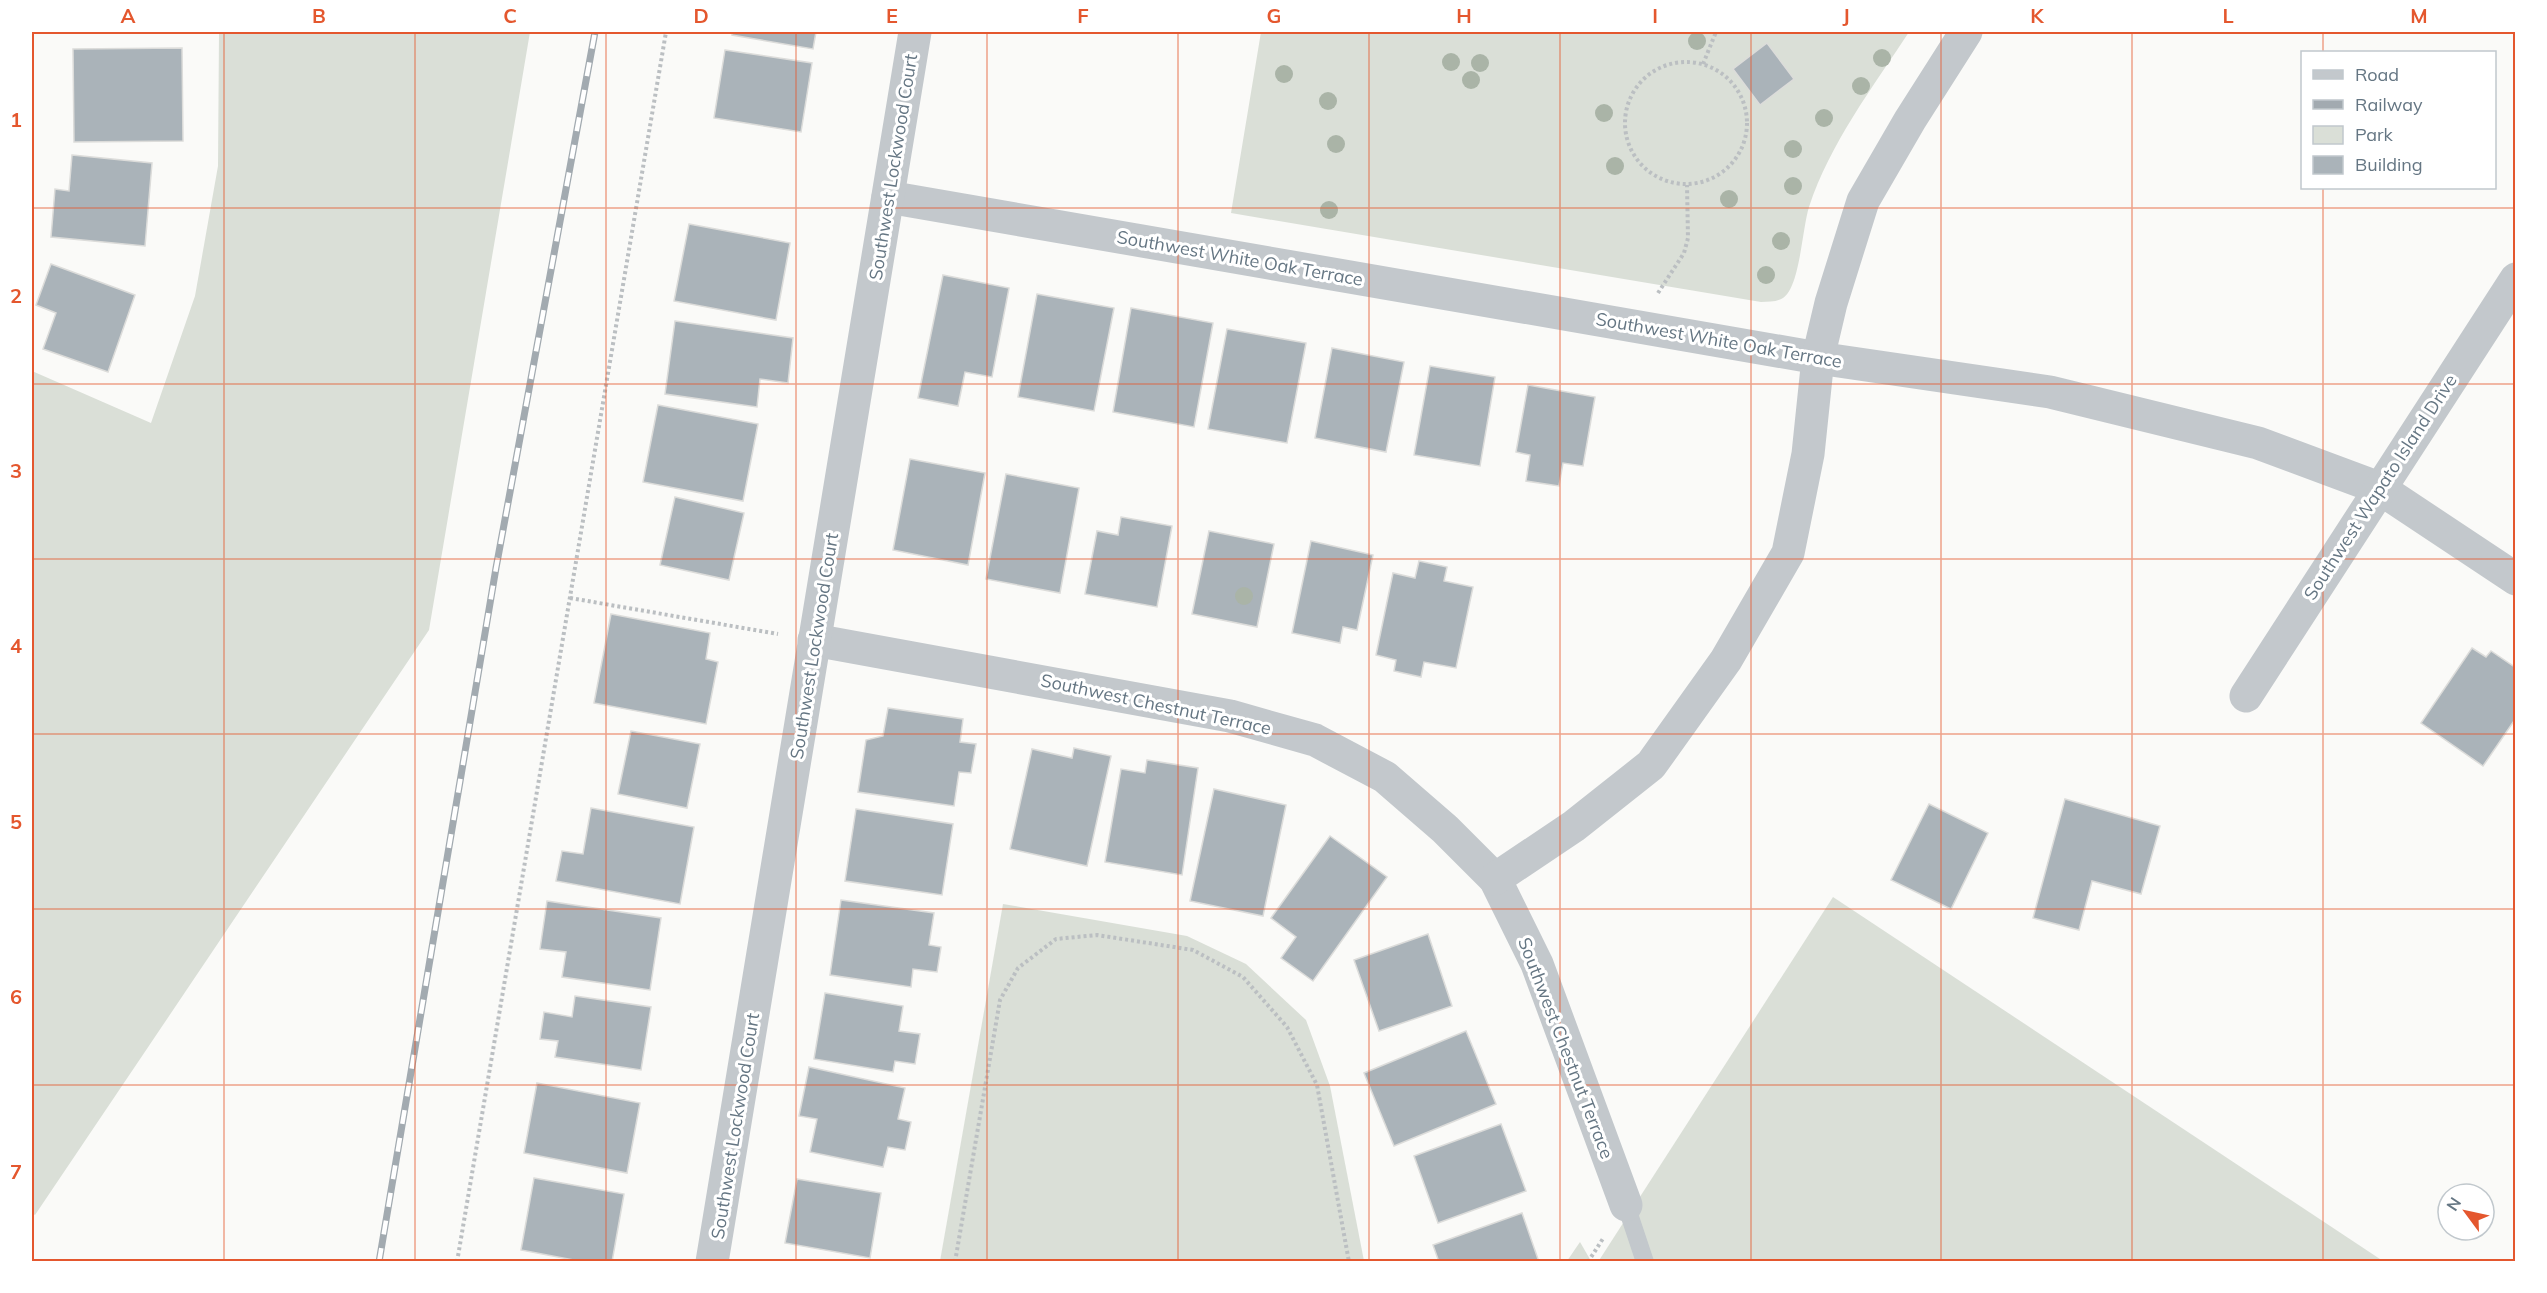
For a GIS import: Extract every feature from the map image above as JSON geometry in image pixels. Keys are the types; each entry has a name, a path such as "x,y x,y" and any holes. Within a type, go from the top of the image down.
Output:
{"street":[{"name":"Southwest Lockwood Court","path":"712,1262 915,32"},
{"path":"1495,879 1574,826 1651,765 1726,660 1788,553 1808,454 1818,358 1831,303 1863,201 1910,120 1966,32"},
{"name":"Southwest White Oak Terrace","path":"888,197 1818,358 2050,392 2258,443 2379,488 2516,579"},
{"name":"Southwest Wapato Island Drive","path":"2246,696 2516,279"},
{"name":"Southwest Chestnut Terrace","path":"814,640 1230,716 1315,740 1385,777 1445,829 1495,879 1537,964 1626,1205"}],"lane":[{"path":"1626,1205 1645,1262"}],"path":[{"path":"458,1262 666,32"},
{"path":"1703,64 1716,32"},
{"path":"1683,61 1703,64 1721,72 1735,86 1744,103 1747,122 1744,141 1736,158 1722,172 1706,181 1687,185 1666,181 1647,171 1633,156 1625,136 1625,114 1631,94 1644,78 1662,66 1683,61"},
{"path":"1635,326 1675,270 1684,253 1688,238 1687,185"},
{"path":"570,598 814,640"},
{"path":"955,1262 1000,1000 1018,968 1056,939 1097,935 1193,951 1243,976 1287,1027 1317,1085 1349,1262"}],"green space":[{"path":"219,32 530,32 429,630 35,1215 32,1213 32,371 151,423 195,296 218,166"},
{"path":"1261,32 1909,32 1853,116 1828,160 1809,207 1797,270 1789,292 1778,300 1761,302 1231,213"},
{"path":"1833,897 2383,1261 1598,1262"},
{"path":"1003,904 1187,936 1246,964 1306,1020 1330,1086 1364,1261 940,1261"},
{"path":"1580,1242 1591,1261 1567,1261"}],"building":[{"path":"732,32 816,32 813,49 732,35"},
{"path":"1767,43 1794,79 1760,105 1733,69"},
{"path":"182,48 183,141 74,142 73,49"},
{"path":"725,50 812,63 801,132 714,118"},
{"path":"72,155 152,163 145,246 51,237 55,189 69,191"},
{"path":"689,224 790,243 776,320 674,301"},
{"path":"51,264 135,295 108,372 43,349 56,313 36,305"},
{"path":"943,275 1009,288 992,377 965,372 958,406 918,398"},
{"path":"1037,294 1114,308 1094,411 1018,397"},
{"path":"1131,308 1213,323 1194,427 1113,412"},
{"path":"675,321 793,338 788,383 760,379 757,407 665,394"},
{"path":"1227,329 1306,343 1287,443 1208,429"},
{"path":"1332,348 1404,362 1386,452 1315,438"},
{"path":"1430,366 1495,377 1480,466 1414,455"},
{"path":"1528,385 1595,397 1583,466 1563,463 1559,486 1526,481 1530,455 1516,452"},
{"path":"658,405 758,424 743,501 643,482"},
{"path":"910,459 985,473 968,565 893,550"},
{"path":"1006,474 1079,488 1060,593 986,579"},
{"path":"675,497 744,513 729,580 660,565"},
{"path":"1121,517 1172,526 1157,607 1085,594 1097,531 1118,535"},
{"path":"1209,531 1274,544 1257,627 1192,614"},
{"path":"1311,541 1373,555 1357,630 1343,627 1340,643 1292,633"},
{"path":"1419,561 1447,567 1444,581 1473,587 1456,668 1424,662 1421,677 1394,671 1396,660 1376,655 1393,573 1415,578"},
{"path":"611,614 710,633 706,659 718,662 706,724 594,703"},
{"path":"2472,648 2486,657 2491,651 2516,668 2516,718 2483,766 2421,723"},
{"path":"888,708 963,719 960,742 976,744 971,773 959,772 954,806 858,792 866,740 883,736"},
{"path":"631,731 700,744 687,808 618,794"},
{"path":"1074,748 1111,756 1087,866 1010,849 1032,749 1072,758"},
{"path":"1147,760 1198,768 1182,875 1105,862 1121,769 1145,773"},
{"path":"1214,789 1286,805 1263,916 1190,901"},
{"path":"2065,799 2160,826 2141,894 2092,881 2079,930 2033,918"},
{"path":"1929,804 1988,833 1951,909 1891,880"},
{"path":"591,808 694,827 680,904 556,881 562,851 583,854"},
{"path":"856,809 953,824 942,895 845,881"},
{"path":"1330,836 1387,877 1313,981 1281,958 1296,937 1271,918"},
{"path":"841,900 934,913 929,945 941,947 937,972 913,969 911,987 830,975"},
{"path":"547,901 661,918 650,990 562,977 566,952 540,949"},
{"path":"1428,934 1452,1006 1379,1031 1354,960"},
{"path":"825,993 903,1006 899,1031 920,1034 915,1064 895,1061 893,1072 814,1059"},
{"path":"575,996 651,1007 641,1070 555,1057 558,1041 540,1039 544,1012 572,1017"},
{"path":"1466,1031 1496,1104 1394,1146 1364,1073"},
{"path":"809,1067 905,1088 898,1119 911,1122 905,1150 888,1147 883,1167 810,1152 817,1119 799,1116"},
{"path":"537,1083 640,1103 627,1173 524,1153"},
{"path":"1501,1124 1526,1191 1438,1223 1414,1156"},
{"path":"534,1178 624,1194 612,1262 584,1262 521,1250"},
{"path":"797,1179 881,1193 870,1258 785,1243"},
{"path":"1522,1213 1539,1262 1439,1262 1433,1245"}],"railway":[{"path":"379,1262 496,568 595,32"}]}
